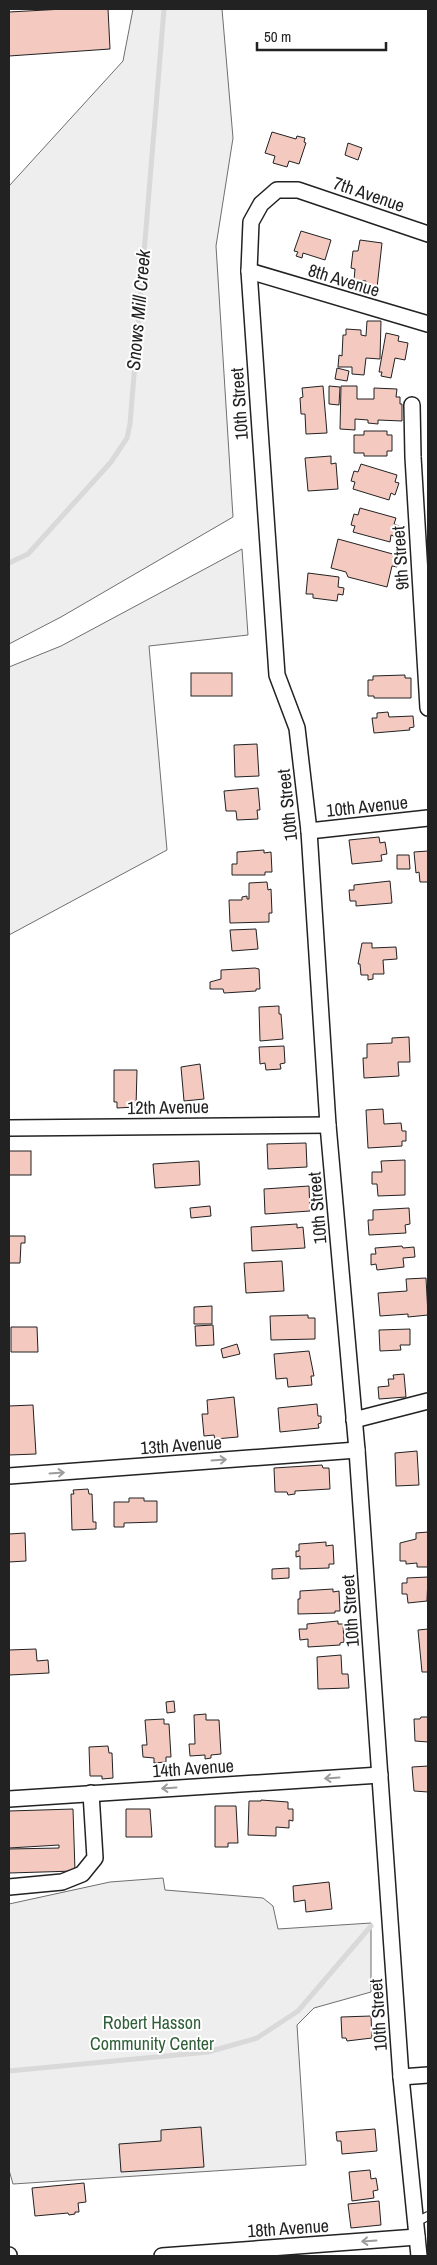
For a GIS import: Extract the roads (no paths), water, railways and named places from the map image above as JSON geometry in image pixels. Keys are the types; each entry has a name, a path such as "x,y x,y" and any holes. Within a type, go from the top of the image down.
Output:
{"street":[{"name":"10th Street","path":"298,190 277,190 261,204 251,222 248,271 278,675 297,728 309,831 328,1125 357,1450 401,2077 422,2219 417,2237 419,2256"},
{"name":"7th Avenue","path":"298,190 428,234"},
{"name":"8th Avenue","path":"248,271 428,324"},
{"name":"9th Street","path":"412,405 413,457 428,708"},
{"name":"10th Avenue","path":"309,831 428,818"},
{"name":"12th Avenue","path":"9,1128 328,1125"},
{"path":"354,1420 428,1402"},
{"name":"13th Avenue","path":"9,1476 357,1450"},
{"name":"14th Avenue","path":"9,1799 380,1775"},
{"path":"9,1887 62,1882 82,1874 95,1858 91,1794"},
{"path":"401,2077 428,2075"},
{"name":"18th Avenue","path":"162,2256 417,2237"}],"waterway":[{"name":"Snows Mill Creek","path":"9,563 28,554 111,462 127,438 130,424 164,9"},
{"path":"9,2071 208,2052 257,2038 298,2011 371,1926"}],"park label":[{"name":"Robert Hasson Community Center","path":"152,2032"}]}
